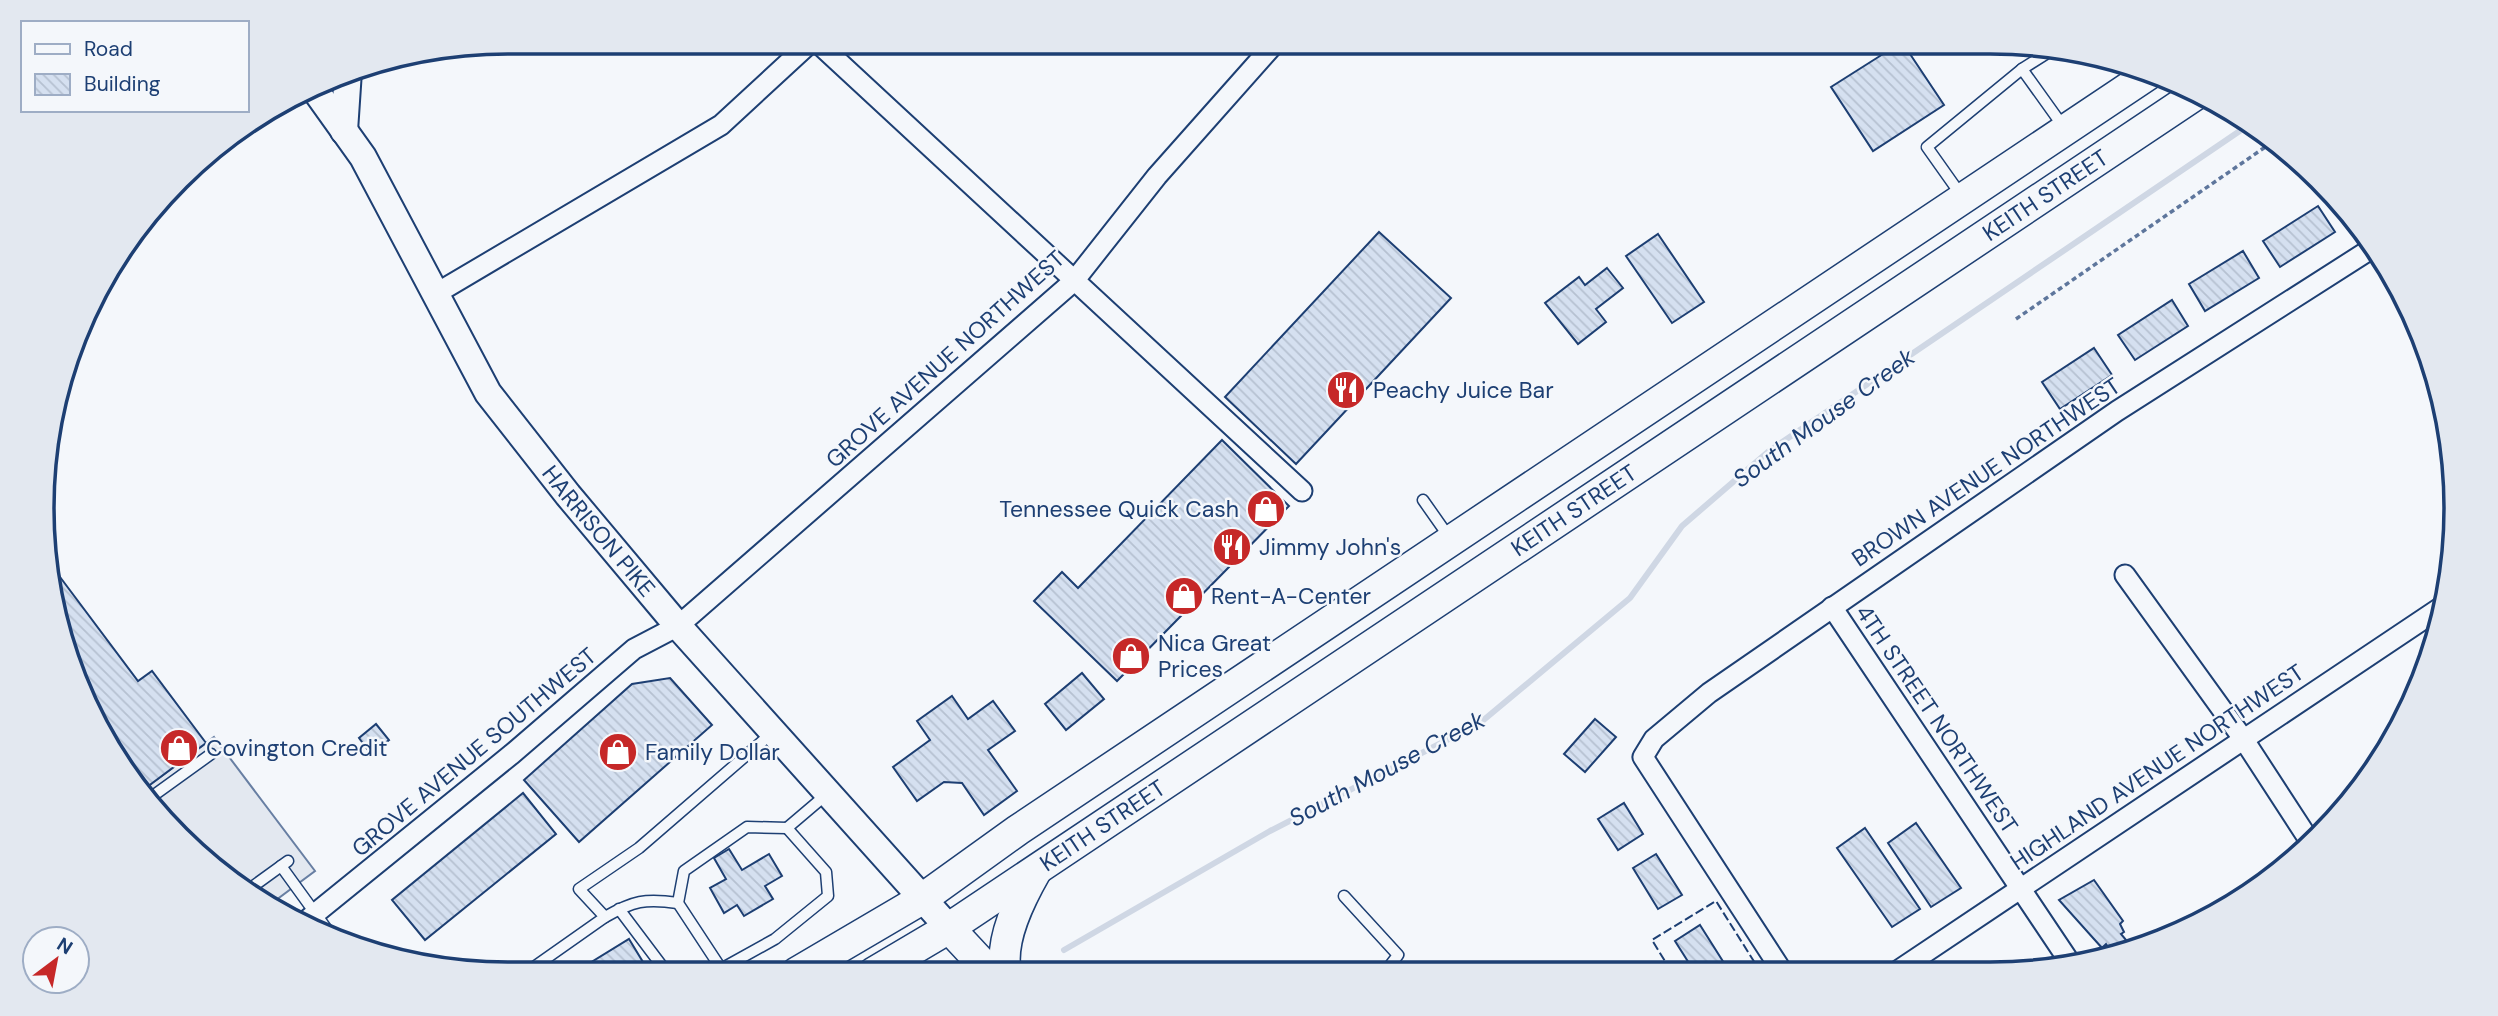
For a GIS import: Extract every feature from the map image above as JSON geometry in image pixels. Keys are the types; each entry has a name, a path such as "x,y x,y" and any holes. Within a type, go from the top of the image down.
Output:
{"main road":[{"name":"KEITH STREET","path":"814,962 922,898 1018,830 2141,80"},
{"path":"344,131 347,84"},
{"name":"HARRISON PIKE","path":"319,96 363,157 488,393 678,626 949,928"},
{"name":"KEITH STREET","path":"892,962 949,928 2188,100"},
{"path":"2066,131 2090,166"},
{"path":"1452,542 1474,575"},
{"path":"1003,962 1017,911 1038,867"},
{"path":"949,928 981,962"}],"street":[{"path":"437,293 721,125 798,54"},
{"path":"830,54 1302,491"},
{"name":"GROVE AVENUE NORTHWEST","path":"678,626 1074,281 1157,176 1265,54"},
{"name":"BROWN AVENUE NORTHWEST","path":"1776,962 1643,757 1654,739 1709,693 2118,411 2365,253"},
{"path":"2125,575 2244,740 2305,834"},
{"name":"4TH STREET NORTHWEST","path":"1832,607 2065,955"},
{"name":"HIGHLAND AVENUE NORTHWEST","path":"1911,962 2431,614"},
{"name":"GROVE AVENUE SOUTHWEST","path":"313,917 634,649 678,626"}],"lane":[{"path":"1964,199 1927,147 2022,69 2041,57"},
{"path":"2022,69 2066,131"},
{"path":"1423,500 1452,542"},
{"path":"605,917 579,889 639,848 772,732"},
{"path":"156,794 211,754"},
{"path":"717,962 678,903 684,871 747,827 787,828 827,793"},
{"path":"738,962 775,939 828,896 826,872 787,828"},
{"path":"255,885 285,863 312,917"},
{"path":"1344,896 1398,955 1393,962"},
{"path":"540,962 632,901 655,899 678,903"},
{"path":"619,909 659,962"}],"path":[{"path":"2015,319 2265,147"}],"shaded area":[{"path":"214,737 315,871 278,899 209,849 187,829 149,785"}],"building":[{"path":"1883,54 1910,54 1944,105 1873,151 1831,87"},
{"path":"2318,206 2335,232 2280,267 2263,241"},
{"path":"1379,232 1451,298 1296,464 1225,397"},
{"path":"1658,234 1704,302 1672,323 1626,256"},
{"path":"2243,251 2259,278 2205,311 2189,284"},
{"path":"1607,268 1623,288 1596,309 1606,322 1578,344 1545,303 1579,277 1585,285"},
{"path":"2172,300 2188,326 2135,360 2118,335"},
{"path":"2094,348 2112,375 2060,409 2042,382"},
{"path":"1222,440 1289,506 1117,681 1034,601 1062,572 1078,588"},
{"path":"60,576 138,681 152,671 206,743 149,785 115,735 89,682 78,654"},
{"path":"1082,673 1104,699 1066,730 1045,704"},
{"name":"Family Dollar","path":"670,678 712,725 579,842 524,780 632,684"},
{"path":"952,696 968,719 993,701 1015,731 988,750 1017,791 984,815 962,783 944,782 917,801 893,767 930,740 917,721"},
{"path":"1595,719 1616,737 1585,772 1564,754"},
{"path":"376,724 389,740 371,754 359,738"},
{"path":"523,793 556,834 425,940 392,900"},
{"path":"1624,803 1643,834 1618,850 1598,819"},
{"path":"1916,823 1961,888 1931,907 1888,843"},
{"path":"1865,828 1920,909 1892,927 1837,848"},
{"path":"729,849 742,870 769,854 782,876 765,886 773,899 744,916 737,905 724,913 710,888 726,879 714,858"},
{"path":"1656,854 1682,895 1658,909 1633,868"},
{"path":"2094,880 2123,921 2120,924 2124,932 2121,934 2127,941 2101,947 2059,900"},
{"path":"1700,925 1723,962 1688,962 1675,941"},
{"path":"629,939 643,962 592,962"}],"waterway":[{"name":"South Mouse Creek","path":"1064,950 1270,831 1480,723 1630,598 1682,526 1769,451 2241,130"}],"fence":[{"path":"1665,962 1652,940 1716,901 1754,962"}],"place":[{"name":"Peachy Juice Bar","path":"1346,390"},
{"name":"Tennessee Quick Cash","path":"1266,509"},
{"name":"Jimmy John's","path":"1232,547"},
{"name":"Rent-A-Center","path":"1184,596"},
{"name":"Nica Great Prices","path":"1131,656"},
{"name":"Covington Credit","path":"179,748"},
{"name":"Family Dollar","path":"618,752"}]}
